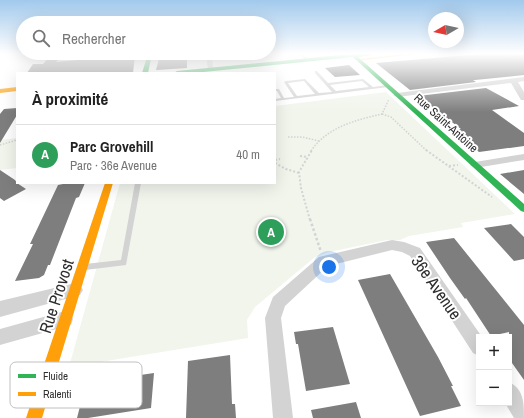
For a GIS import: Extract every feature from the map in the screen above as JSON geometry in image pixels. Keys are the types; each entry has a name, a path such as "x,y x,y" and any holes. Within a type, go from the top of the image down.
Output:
{"main road":[{"name":"Rue Saint-Antoine","path":"374,74 388,86 395,96 524,209"},
{"path":"0,91 16,89"},
{"path":"0,96 16,95"},
{"name":"Rue Provost","path":"52,362 109,184"},
{"name":"Rue Provost","path":"34,418 37,408"}],"street":[{"path":"395,96 524,79"},
{"path":"512,80 524,98"},
{"path":"475,165 524,157"},
{"name":"36e Avenue","path":"324,260 392,245 404,247 415,252 476,343"},
{"path":"283,418 273,318 279,302 324,260"},
{"path":"0,309 74,290"},
{"path":"0,337 65,319"},
{"path":"512,397 524,415"}],"lane":[{"path":"317,74 335,93"},
{"path":"296,97 286,82 305,80 318,95"},
{"path":"327,84 363,80 372,88"},
{"path":"276,100 388,86"},
{"path":"276,90 278,90 283,99"},
{"path":"82,267 124,263 138,184"}],"path":[{"path":"382,114 387,101 395,96"},
{"path":"324,260 302,192 299,173 311,149 324,135 341,125 382,114 391,117 428,152 495,200"},
{"path":"288,137 302,137 319,141"},
{"path":"0,145 16,140"},
{"path":"300,156 307,157"},
{"path":"276,161 280,159"},
{"path":"276,162 286,169 299,173"},
{"path":"449,166 464,164"}],"shaded area":[{"path":"386,92 515,214 461,223 463,227 409,236 400,240 387,240 329,252 315,257 255,307 247,320 248,338 100,362 70,362 120,184 276,184 276,106"},
{"path":"16,138 16,168 0,170 0,140"}],"building":[{"path":"331,74 358,74 360,75 335,77"},
{"path":"389,74 524,74 524,75 473,80 476,82 410,90"},
{"path":"486,88 519,106 492,110 524,133 524,146 479,152 453,130 461,129 418,96"},
{"path":"16,108 16,117 0,143 0,114 4,109"},
{"path":"0,170 15,180 16,184 26,189 4,201 0,198"},
{"path":"524,170 524,194 500,174"},
{"path":"85,184 79,197 76,198 50,265 48,265 44,275 39,278 15,281 33,244 30,244 58,185"},
{"path":"511,224 524,237 524,259 514,261 484,228"},
{"path":"454,238 524,325 524,380 512,363 512,334 509,334 509,332 490,334 426,242"},
{"path":"390,274 438,357 453,386 451,386 461,406 420,416 358,280"},
{"path":"333,327 350,384 306,391 298,344 296,344 294,332"},
{"path":"230,355 232,404 235,404 236,418 186,418 188,361"},
{"path":"154,373 151,408 88,418 77,418 80,408 142,408 142,375"},
{"path":"356,402 361,418 313,418 311,410"}],"traffic: fast":[{"path":"374,74 524,209"}],"traffic: slow":[{"path":"0,91 16,89"},
{"path":"52,362 109,184"},
{"path":"34,418 37,408"}],"place":[{"name":"Parc Grovehill","path":"271,232"}]}
